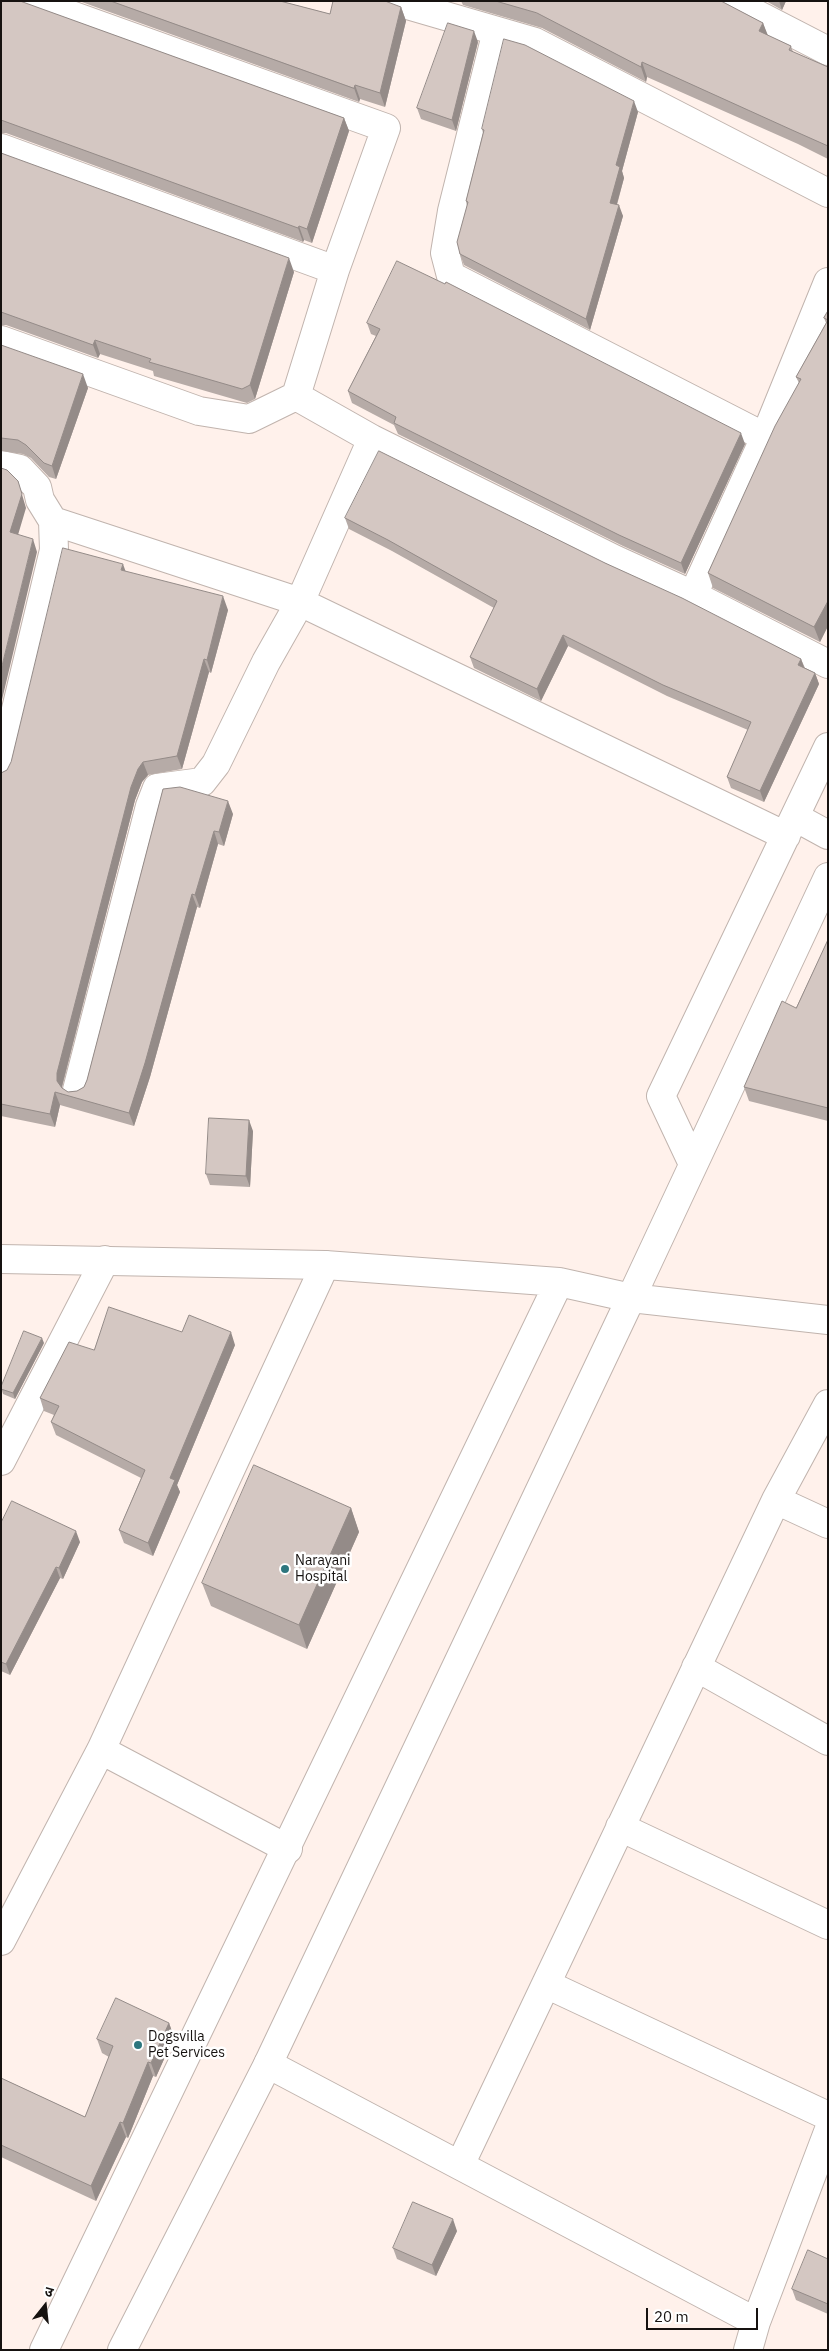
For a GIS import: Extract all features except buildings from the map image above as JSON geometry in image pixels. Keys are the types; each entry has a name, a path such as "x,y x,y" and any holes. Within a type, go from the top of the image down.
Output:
{"street":[{"path":"1,340 199,412 249,419 296,396 335,270 386,128 32,1"},
{"path":"394,1 443,8 497,31 535,42 828,193"},
{"path":"731,1 828,51"},
{"path":"497,31 452,211 445,253 451,276 765,436"},
{"path":"1,148 335,270"},
{"path":"693,595 765,436 828,282"},
{"path":"296,396 372,439 616,560 693,595 828,664"},
{"path":"77,1090 150,806 157,788 202,782 216,764 266,662 300,602 372,439"},
{"path":"1,465 20,469 37,486 40,500 54,521 54,550 1,772"},
{"path":"54,521 300,602 790,826 828,835"},
{"path":"693,1164 661,1096 828,747"},
{"path":"122,2350 268,2064 828,877"},
{"path":"1,1260 105,1260 324,1265 558,1282 631,1298 828,1320"},
{"path":"1,1461 105,1260"},
{"path":"1,1940 101,1750 324,1265"},
{"path":"44,2350 288,1848 558,1282"},
{"path":"460,2165 776,1500 828,1404"},
{"path":"776,1500 828,1524"},
{"path":"696,1667 828,1741"},
{"path":"101,1750 288,1848"},
{"path":"620,1827 828,1925"},
{"path":"546,1984 828,2116"},
{"path":"268,2064 756,2322"},
{"path":"748,2350 756,2322 828,2132"}],"place":[{"name":"Narayani Hospital","path":"285,1569"},
{"name":"Dogsvilla Pet Services","path":"138,2045"}]}
